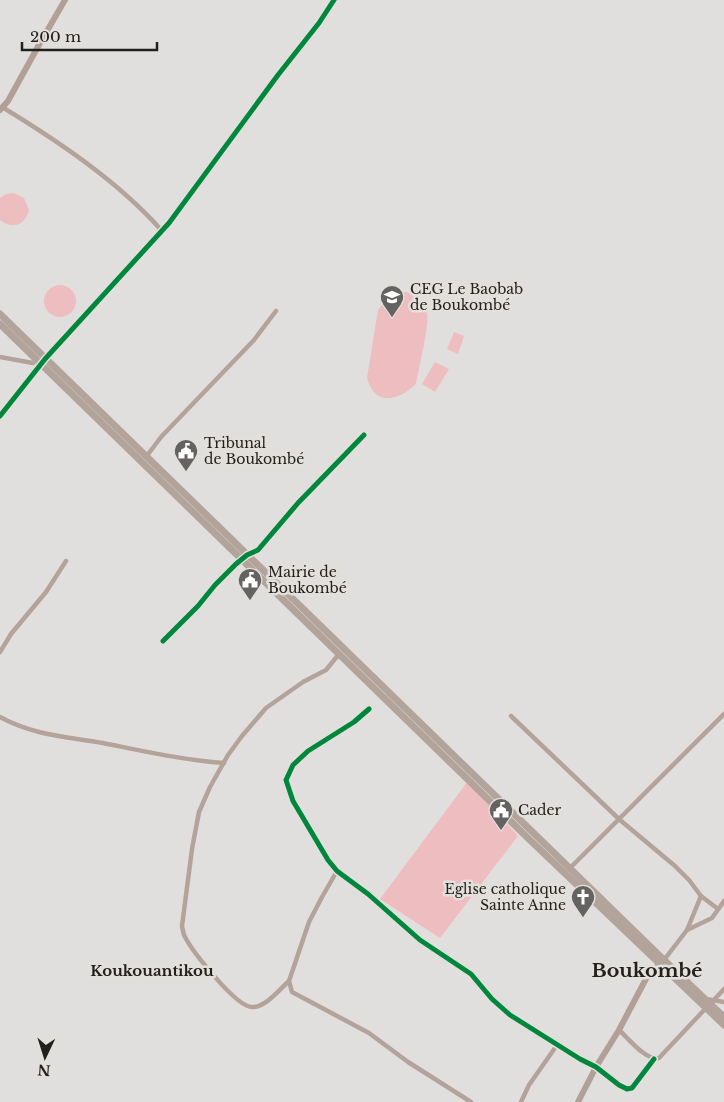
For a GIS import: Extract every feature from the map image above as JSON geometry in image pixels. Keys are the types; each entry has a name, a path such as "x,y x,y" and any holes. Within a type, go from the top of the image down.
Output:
{"main road":[{"path":"1,108 8,101 65,0"},
{"path":"0,314 40,362 146,457 245,557"},
{"path":"0,324 570,868 661,962 724,1017"},
{"path":"332,642 339,654 661,962 710,1004 724,1025"},
{"path":"578,1102 596,1067 620,1030 648,975 661,962"}],"street":[{"path":"0,416 40,362 162,231 319,23 334,0"},
{"path":"1,108 88,163 115,188 134,201 162,231"},
{"path":"146,457 161,437 254,340 276,312"},
{"path":"0,357 40,362"},
{"path":"163,641 198,606 215,585 245,557 258,550 298,503 364,435"},
{"path":"0,652 11,634 46,592 66,561"},
{"path":"290,981 266,1002 254,1007 243,1004 218,981 185,937 182,926 183,910 192,848 199,812 210,787 242,736 266,708 303,682 326,670 339,654"},
{"path":"369,710 354,722 308,751 293,765 286,780 293,801 328,860 337,871 368,894 420,940 471,974 492,999 510,1014 557,1045 596,1067 627,1089 632,1088 654,1059 659,1058 724,989"},
{"path":"570,868 724,714"},
{"path":"511,716 620,820 675,866 701,896 718,909"},
{"path":"0,717 26,730 145,753 224,763"},
{"path":"337,871 322,896 310,922 290,981 292,992 369,1033 408,1062 471,1102"},
{"path":"661,962 687,930 701,896"},
{"path":"687,930 712,918 724,901"},
{"path":"710,1004 724,1002"},
{"path":"620,1030 647,1056 654,1059"},
{"path":"521,1102 529,1085 557,1045"}],"shaded area":[{"path":"14,193 24,198 29,210 22,222 9,225 0,220 0,198 6,194"},
{"path":"60,285 66,286 71,290 75,295 75,307 71,312 66,316 60,317 54,316 49,312 45,307 44,301 45,295 49,290 54,286"},
{"path":"406,292 419,300 427,313 425,337 416,384 395,397 381,397 376,394 367,378 378,310 391,293"},
{"path":"454,332 464,336 458,354 447,349"},
{"path":"435,362 449,369 435,392 422,384"},
{"path":"468,781 518,836 440,938 380,899"}],"cycle path":[{"path":"0,416 45,359 169,223 278,75 319,23 334,0"},
{"path":"163,641 236,564 247,555 258,550 298,503 364,435"},
{"path":"369,709 354,722 308,751 293,765 286,780 293,801 328,860 337,871 368,894 420,940 471,974 492,999 510,1015 596,1067 619,1085 627,1089 632,1088 654,1059"}],"place":[{"name":"CEG Le Baobab de Boukombé","path":"392,318"},
{"name":"Tribunal de Boukombé","path":"186,472"},
{"name":"Mairie de Boukombé","path":"250,601"},
{"name":"Cader","path":"501,831"},
{"name":"Eglise catholique Sainte Anne","path":"583,918"}],"district":[{"name":"Koukouantikou","path":"152,970"},
{"name":"Boukombé","path":"647,970"}]}
